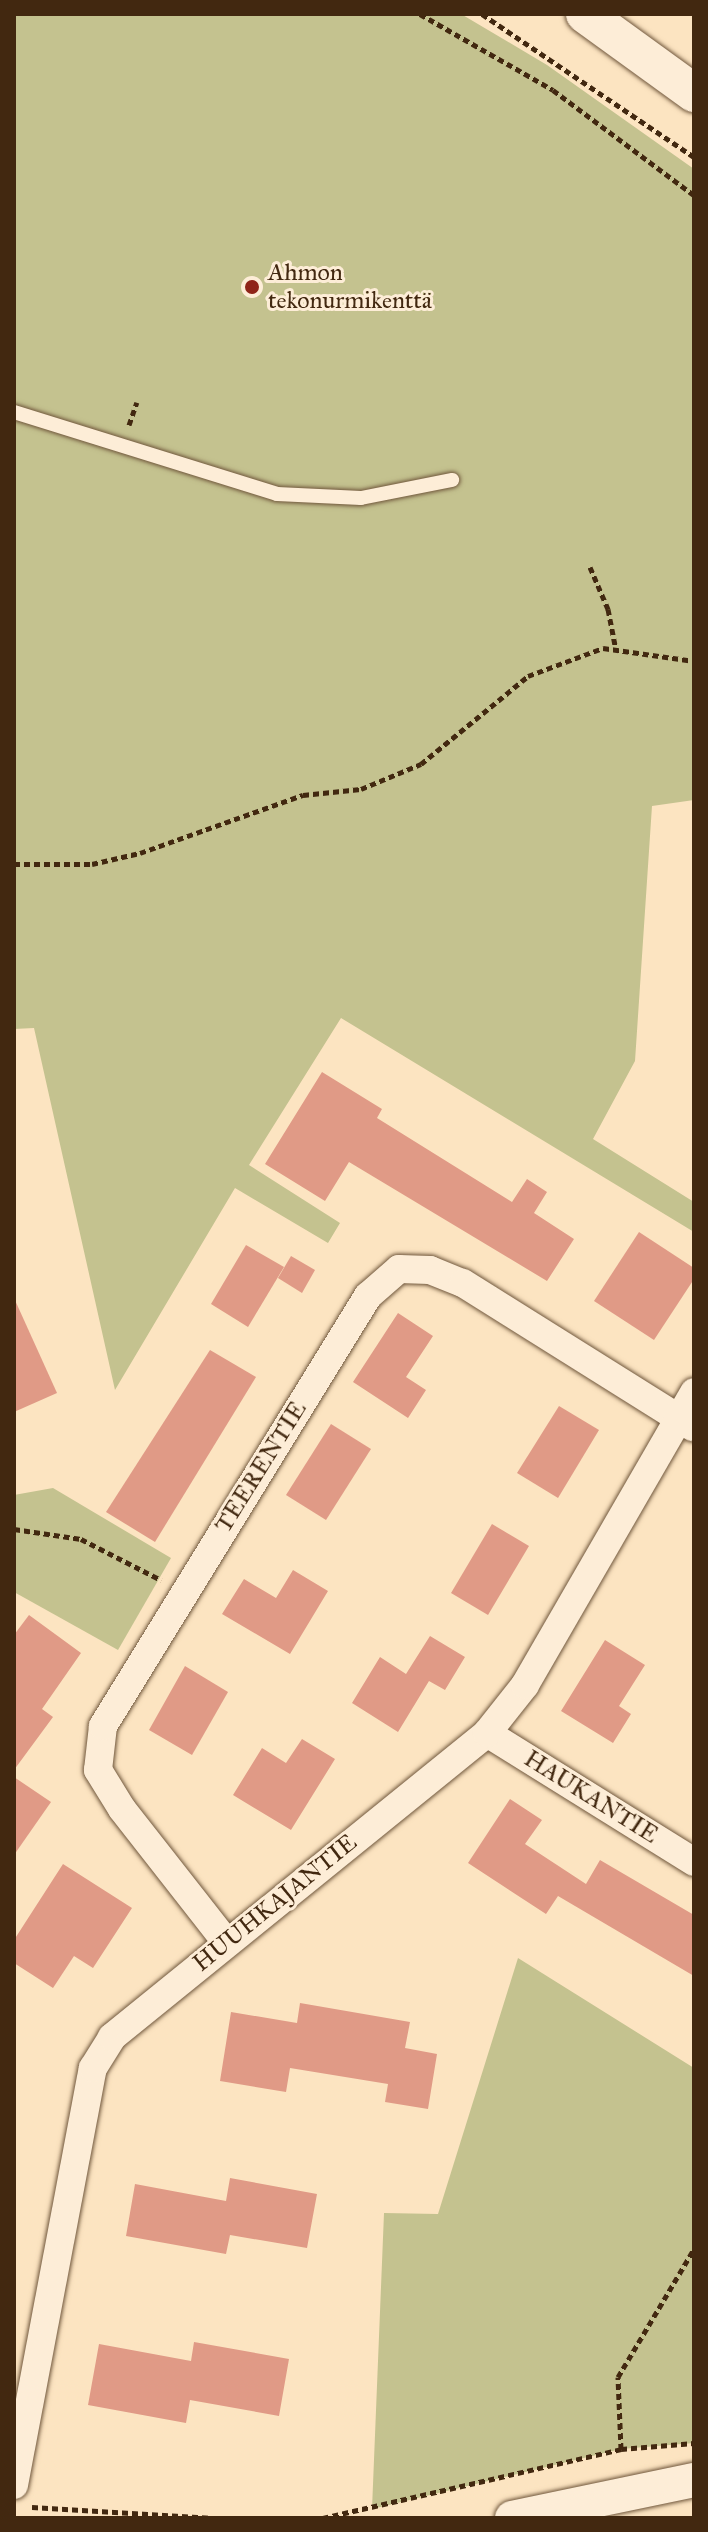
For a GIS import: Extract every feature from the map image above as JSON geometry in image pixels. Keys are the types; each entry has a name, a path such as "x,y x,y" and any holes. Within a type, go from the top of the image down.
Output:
{"main road":[{"path":"585,14 694,93"}],"street":[{"name":"TEERENTIE","path":"227,1943 122,1809 98,1770 103,1726 183,1591 368,1296 399,1269 430,1270 463,1283 686,1423"},
{"name":"HUUHKAJANTIE","path":"22,2496 93,2068 112,2037 149,2002 227,1943 487,1733 525,1685 686,1423 694,1392"},
{"name":"HAUKANTIE","path":"487,1733 694,1862"},
{"path":"512,2518 694,2480"}],"lane":[{"path":"14,412 277,494 361,498 452,480"}],"path":[{"path":"420,14 553,90 694,195"},
{"path":"482,14 694,157"},
{"path":"590,567 608,609 616,650"},
{"path":"14,864 92,864 140,853 303,795 361,789 421,764 528,676 603,648 694,661"},
{"path":"14,1529 81,1539 183,1591"},
{"path":"621,2449 618,2377 694,2249"},
{"path":"323,2518 621,2449 694,2443"},
{"path":"22,2496 210,2518"}],"shaded area":[{"path":"14,14 461,14 547,65 694,169 694,800 652,806 635,1061 593,1139 694,1202 694,1232 341,1018 249,1165 340,1223 328,1243 235,1188 115,1390 34,1028 14,1029"},
{"path":"53,1488 171,1558 118,1650 14,1592 14,1495"},
{"path":"518,1958 694,2068 694,2443 621,2449 372,2509 384,2213 438,2214"}],"building":[{"path":"322,1072 382,1109 377,1118 512,1202 527,1179 547,1192 534,1213 574,1239 547,1281 349,1162 325,1201 265,1164"},
{"path":"639,1232 694,1268 694,1279 654,1340 594,1301"},
{"path":"246,1245 284,1267 248,1327 211,1304"},
{"path":"291,1256 315,1270 302,1293 278,1278"},
{"path":"14,1298 57,1393 14,1412"},
{"path":"398,1313 433,1336 406,1377 426,1390 408,1418 353,1382"},
{"path":"210,1350 256,1377 155,1542 106,1512"},
{"path":"559,1406 599,1430 558,1498 517,1473"},
{"path":"331,1424 371,1449 326,1520 286,1495"},
{"path":"492,1524 529,1546 488,1615 451,1593"},
{"path":"293,1570 328,1591 290,1654 222,1614 244,1579 276,1598"},
{"path":"29,1615 81,1653 42,1709 53,1717 14,1770 14,1635"},
{"path":"430,1636 465,1657 445,1690 429,1681 398,1732 352,1703 380,1657 406,1674"},
{"path":"605,1640 645,1665 619,1706 631,1714 613,1743 561,1711"},
{"path":"185,1666 228,1692 192,1755 149,1730"},
{"path":"302,1739 335,1759 291,1830 233,1795 262,1748 286,1763"},
{"path":"14,1777 51,1802 14,1855"},
{"path":"510,1799 542,1820 525,1844 586,1884 600,1860 694,1915 694,1976 558,1896 546,1914 468,1863"},
{"path":"63,1864 132,1908 93,1968 74,1956 53,1988 14,1963 14,1940"},
{"path":"300,2003 410,2022 405,2048 437,2054 428,2109 385,2102 388,2084 290,2068 286,2092 220,2081 231,2012 297,2023"},
{"path":"230,2178 317,2194 307,2248 230,2235 226,2254 126,2236 135,2184 226,2201"},
{"path":"194,2342 289,2359 279,2416 190,2400 186,2423 88,2405 99,2344 191,2361"}],"place":[{"name":"Ahmon tekonurmikenttä","path":"252,287"}]}
